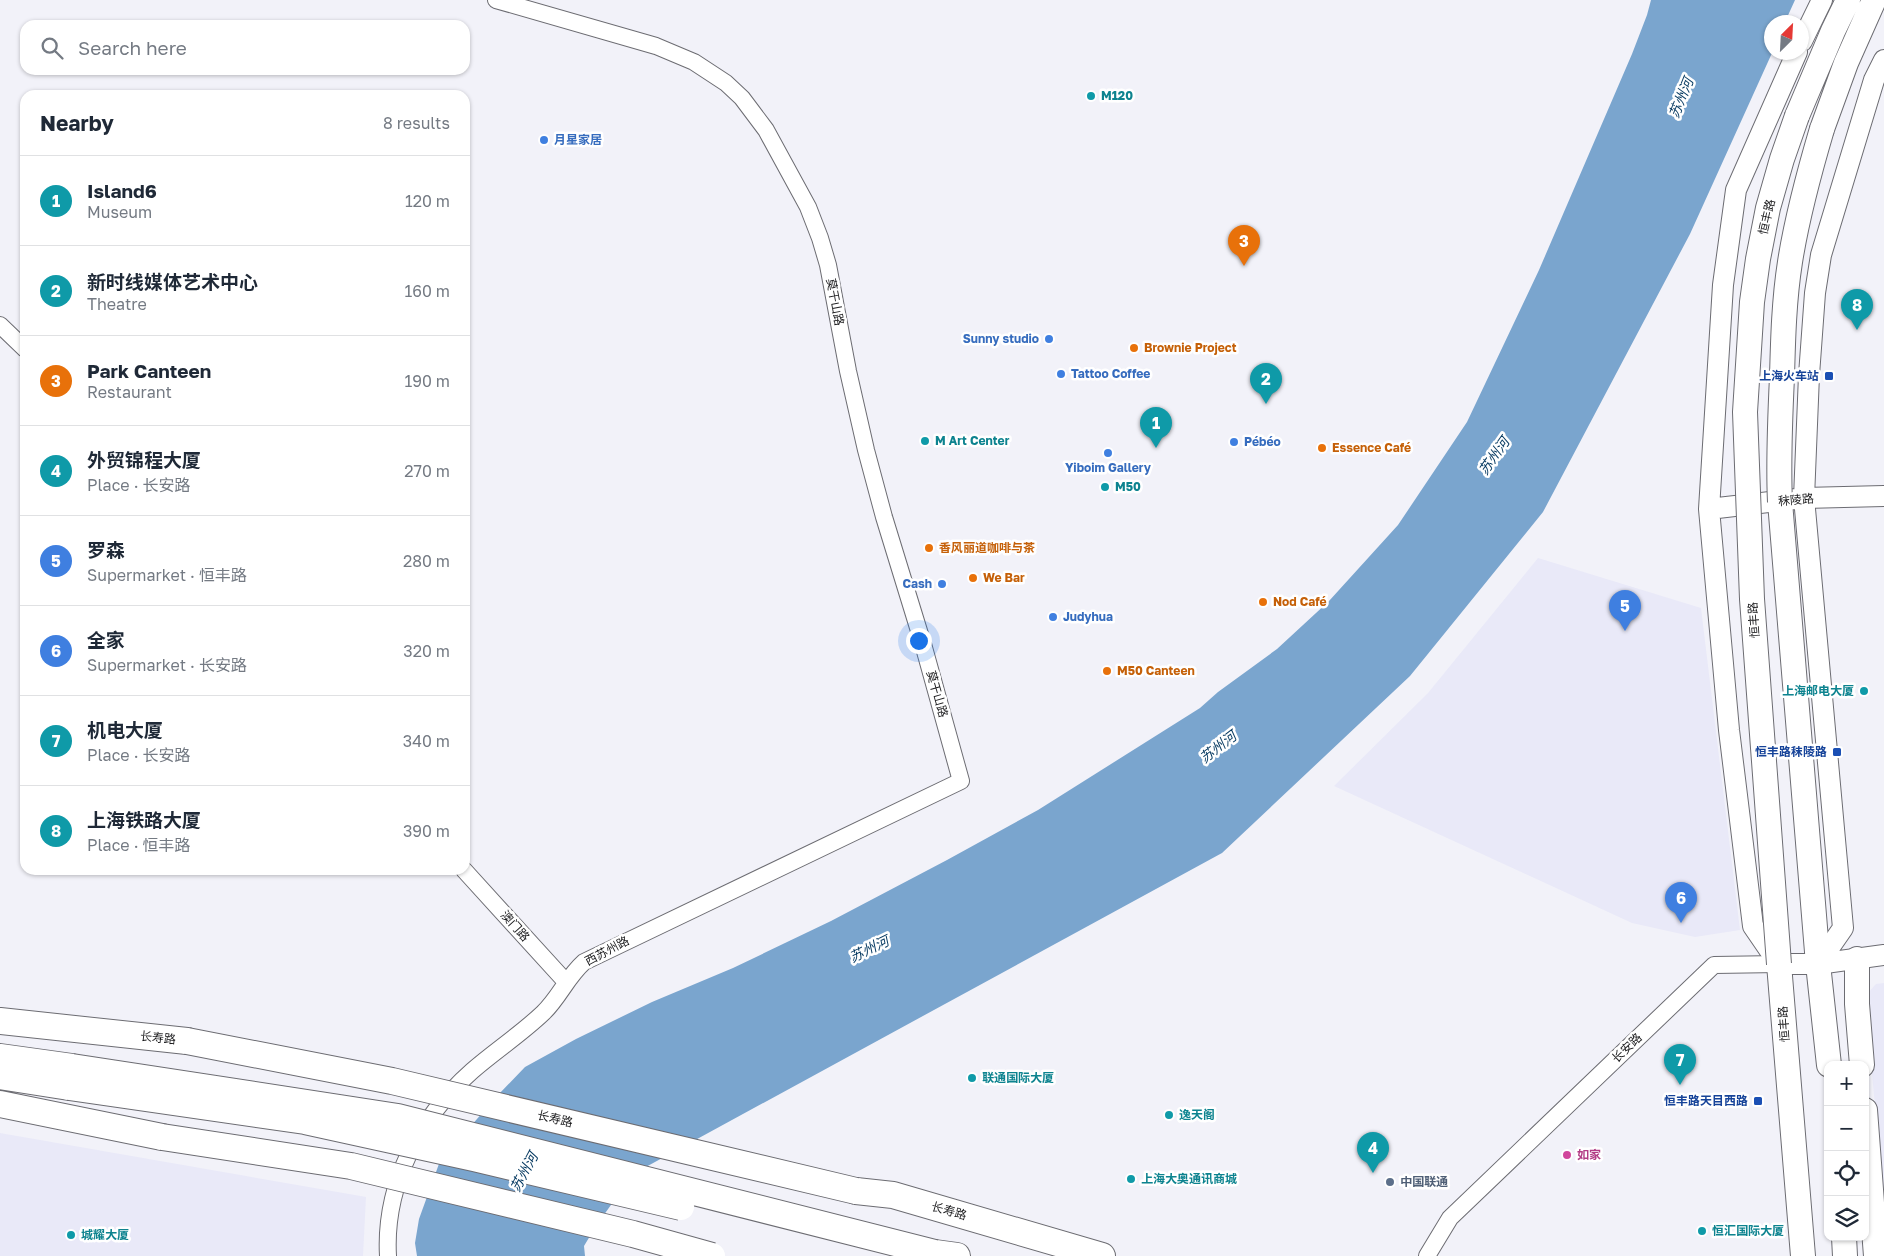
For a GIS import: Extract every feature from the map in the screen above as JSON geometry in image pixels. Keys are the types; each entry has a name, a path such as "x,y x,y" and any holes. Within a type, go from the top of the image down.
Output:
{"main road":[{"name":"恒丰路","path":"1802,1256 1752,599 1745,412 1752,302 1768,208 1782,159 1816,69 1848,0"},
{"path":"1829,1061 1818,964 1778,462 1784,330 1790,264 1798,220 1822,129 1846,63 1874,0"},
{"path":"1857,959 1857,1004 1862,1061"},
{"name":"长寿路","path":"0,1020 187,1041 392,1081 856,1191 893,1194 1102,1256"},
{"path":"0,1057 71,1077 305,1122 474,1158 722,1217 873,1256"},
{"path":"0,1076 71,1077 398,1117 946,1255"},
{"path":"0,1104 162,1137 351,1166 633,1234 712,1256"},
{"path":"1868,1151 1876,1256"},
{"path":"1844,1241 1845,1256"}],"street":[{"name":"莫干山路","path":"496,0 656,46 694,62 726,83 742,98 766,130 808,207 824,252 866,450 961,781"},
{"path":"1809,27 1822,0"},
{"path":"1779,964 1753,926 1729,730 1709,509 1723,285 1736,190 1793,60"},
{"path":"1818,964 1843,928 1804,498 1815,293 1822,255 1874,80 1884,60"},
{"path":"0,325 20,344"},
{"name":"秣陵路","path":"1709,509 1804,498 1884,496"},
{"name":"西苏州路","path":"388,1256 387,1237 392,1199 406,1159 423,1130 453,1091 472,1072 542,1015 580,966 595,956 961,781"},
{"name":"澳门路","path":"469,875 566,982"},
{"name":"长安路","path":"1427,1256 1450,1218 1714,965 1818,964 1884,955"}],"shaded area":[{"path":"1538,558 1701,608 1740,930 1695,937 1632,923 1334,786 1428,693"},
{"path":"1884,983 1884,1205 1865,996 1876,984"},
{"name":"城耀大厦","path":"0,1133 366,1197 363,1256 0,1256"}],"water":[{"name":"苏州河","path":"1651,0 1795,0 1788,15 1764,15 1764,60 1769,60 1690,234 1543,512 1410,676 1222,853 633,1174 584,1246 585,1256 417,1256 415,1243 419,1219 440,1161 525,1067 576,1039 652,1002 733,968 831,921 1038,810 1200,708 1218,692 1277,649 1329,601 1398,525 1467,422 1539,270 1647,15"}],"place":[{"name":"M120","path":"1091,96"},
{"name":"月星家居","path":"544,140"},
{"name":"Park Canteen","path":"1244,266"},
{"name":"上海铁路大厦","path":"1857,330"},
{"name":"Sunny studio","path":"1049,339"},
{"name":"Brownie Project","path":"1134,348"},
{"name":"Tattoo Coffee","path":"1061,374"},
{"name":"上海火车站","path":"1829,376"},
{"name":"新时线媒体艺术中心","path":"1266,404"},
{"name":"M Art Center","path":"925,441"},
{"name":"Pébéo","path":"1234,442"},
{"name":"Island6","path":"1156,448"},
{"name":"Essence Café","path":"1322,448"},
{"name":"Yiboim Gallery","path":"1108,453"},
{"name":"M50","path":"1105,487"},
{"name":"香风丽道咖啡与茶","path":"929,548"},
{"name":"We Bar","path":"973,578"},
{"name":"Cash","path":"942,584"},
{"name":"Nod Café","path":"1263,602"},
{"name":"Judyhua","path":"1053,617"},
{"name":"罗森","path":"1625,631"},
{"name":"M50 Canteen","path":"1107,671"},
{"name":"上海邮电大厦","path":"1864,691"},
{"name":"恒丰路秣陵路","path":"1837,752"},
{"name":"全家","path":"1681,923"},
{"name":"联通国际大厦","path":"972,1078"},
{"name":"机电大厦","path":"1680,1085"},
{"name":"恒丰路天目西路","path":"1758,1101"},
{"name":"逸天阁","path":"1169,1115"},
{"name":"如家","path":"1567,1155"},
{"name":"外贸锦程大厦","path":"1373,1173"},
{"name":"上海大奥通讯商城","path":"1131,1179"},
{"name":"中国联通","path":"1390,1182"},
{"name":"恒汇国际大厦","path":"1702,1231"},
{"name":"城耀大厦","path":"71,1235"}]}
